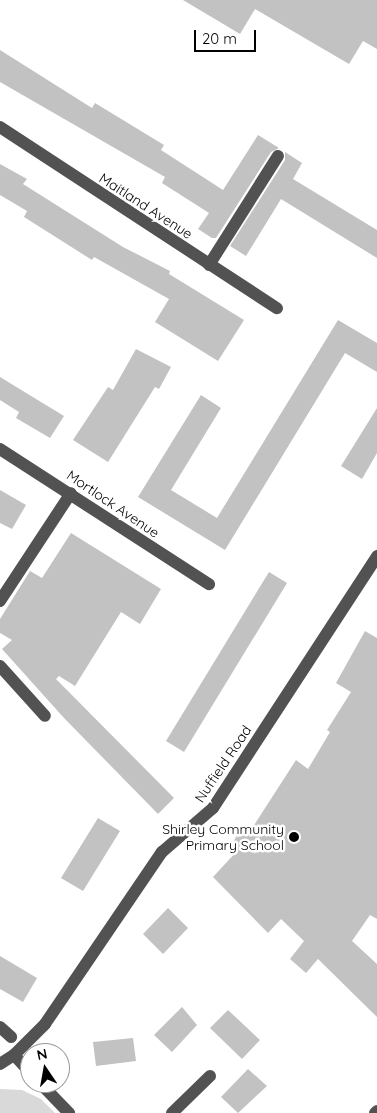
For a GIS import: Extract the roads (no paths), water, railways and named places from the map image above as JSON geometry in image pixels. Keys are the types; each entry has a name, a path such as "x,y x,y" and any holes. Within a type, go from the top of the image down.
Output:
{"street":[{"name":"Maitland Avenue","path":"0,127 277,308"},
{"path":"209,265 278,156"},
{"name":"Mortlock Avenue","path":"0,449 71,493 209,584"},
{"path":"0,601 71,493"},
{"name":"Nuffield Road","path":"0,1064 14,1055 45,1024 162,852 214,808 377,556"},
{"path":"0,666 45,716"},
{"path":"0,1027 11,1037"},
{"path":"14,1055 20,1061"},
{"path":"172,1113 210,1076"},
{"path":"50,1093 69,1113"}],"place":[{"name":"Shirley Community Primary School","path":"294,837"}]}
